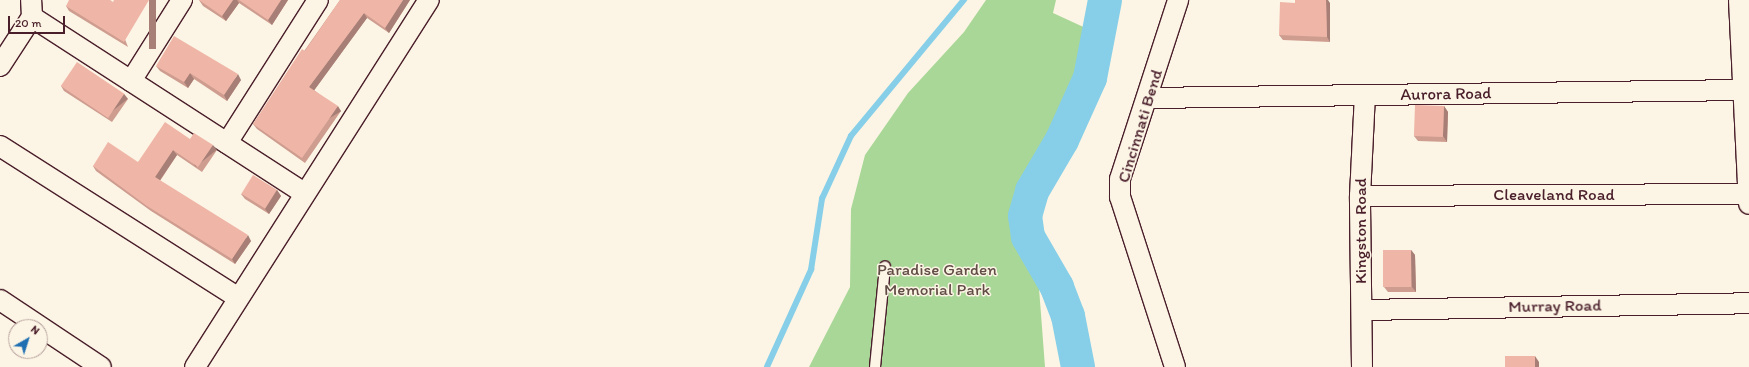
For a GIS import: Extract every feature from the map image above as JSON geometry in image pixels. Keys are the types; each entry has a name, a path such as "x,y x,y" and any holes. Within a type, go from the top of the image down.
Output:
{"street":[{"path":"131,81 182,0"},
{"path":"227,143 318,0"},
{"path":"195,367 237,298 429,0"},
{"name":"Cincinnati Bend","path":"1175,367 1120,196 1120,179 1148,98 1178,0"},
{"path":"1738,0 1749,199"},
{"path":"0,66 31,8 131,81 304,193"},
{"name":"Aurora Road","path":"1148,98 1744,90"},
{"name":"Kingston Road","path":"1362,367 1360,196 1365,95"},
{"path":"0,146 237,298"},
{"name":"Cleaveland Road","path":"1360,196 1749,199"},
{"path":"0,300 93,365"},
{"name":"Murray Road","path":"1362,310 1749,303"}],"lane":[{"path":"875,367 885,266"}],"green space":[{"name":"Paradise Garden Memorial Park","path":"986,0 1056,0 1053,13 1090,30 1070,111 1054,151 1012,208 1012,234 1039,288 1045,367 809,367 850,287 851,209 865,155 908,93 964,32"}],"building":[{"path":"69,0 110,0 113,2 114,0 149,0 124,42 66,6"},
{"path":"199,0 233,0 222,16"},
{"path":"239,0 281,0 268,20"},
{"path":"340,0 403,0 385,28 364,13 309,87 338,106 302,158 253,124 302,49 305,51"},
{"path":"1295,0 1326,0 1327,37 1279,35 1280,2 1295,3"},
{"path":"174,36 238,74 224,95 190,73 184,82 156,66"},
{"path":"77,62 124,94 108,118 61,86"},
{"path":"1415,105 1444,106 1443,137 1414,136"},
{"path":"165,122 190,139 194,133 213,145 198,167 173,150 155,177 248,235 232,259 147,206 93,166 108,142 138,162"},
{"path":"253,175 277,190 265,208 241,194"},
{"path":"1383,250 1411,250 1411,287 1383,287"},
{"path":"1505,356 1535,356 1535,367 1505,367"}],"waterway":[{"path":"767,367 811,270 822,199 851,136 964,0"},
{"path":"1078,367 1068,316 1057,287 1028,237 1025,216 1032,191 1062,140 1090,78 1105,0"}]}
